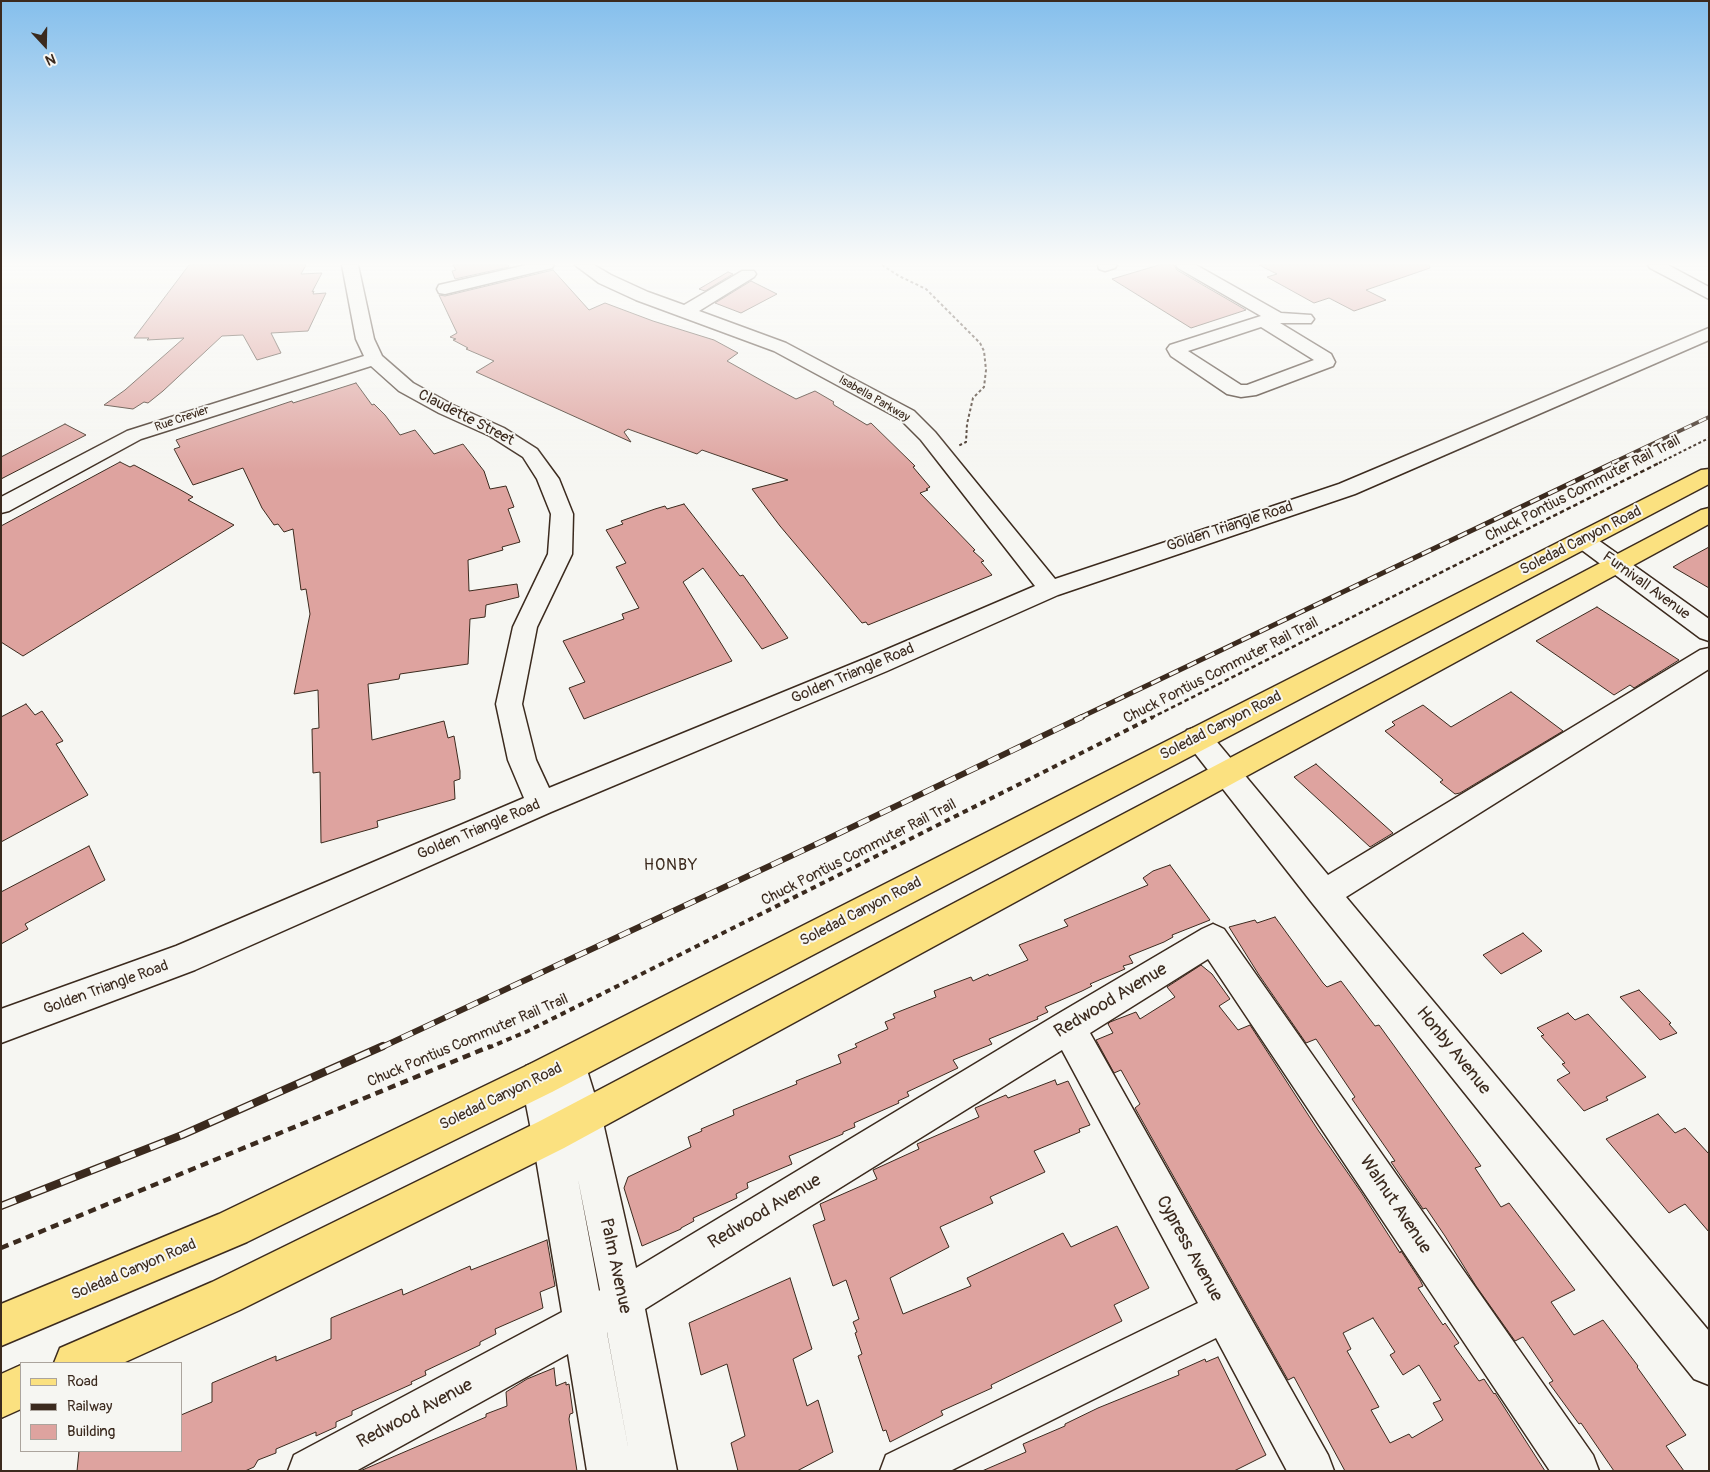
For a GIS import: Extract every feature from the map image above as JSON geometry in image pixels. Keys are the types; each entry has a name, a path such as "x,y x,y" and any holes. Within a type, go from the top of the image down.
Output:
{"main road":[{"name":"Soledad Canyon Road","path":"1,1325 233,1228 554,1071 1709,475"},
{"path":"77,1362 235,1292 568,1126 1709,515"},
{"path":"1,1396 20,1387"}],"street":[{"name":"Claudette Street","path":"364,334 374,359 406,387 446,409 497,432 530,454 548,479 562,514 560,554 525,627 509,704 522,760 541,804"},
{"name":"Isabella Parkway","path":"747,334 780,347 907,415 942,455 1050,589"},
{"path":"1221,334 1176,349 1234,390 1241,392 1249,392 1326,362 1324,358 1289,334"},
{"name":"Golden Triangle Road","path":"1,1026 183,959 541,804 878,664 1050,589 1347,489 1468,435 1707,334"},
{"name":"Rue Crevier","path":"1,506 134,435 374,359"},
{"name":"Furnivall Avenue","path":"1582,540 1709,632"},
{"path":"1324,894 1709,657"},
{"name":"Honby Avenue","path":"1197,738 1709,1364"},
{"name":"Redwood Avenue","path":"331,1465 584,1323 1213,940"},
{"name":"Walnut Avenue","path":"1213,940 1577,1471"},
{"name":"Cypress Avenue","path":"1068,1027 1312,1471"},
{"name":"Palm Avenue","path":"554,1071 568,1126 622,1299 655,1471"},
{"name":"Palm Avenue","path":"568,1126 584,1323 610,1471"},
{"path":"902,1471 1224,1312"}],"path":[{"path":"942,455 966,442 967,424 973,398 984,387 986,370 984,351 980,343 971,334"},
{"name":"Chuck Pontius Commuter Rail Trail","path":"1,1248 528,1031 1709,438"}],"building":[{"path":"137,334 271,334 281,353 257,360 243,335 222,336 148,403 144,402 133,409 104,405 125,390 184,338 147,340 149,338 134,338"},
{"path":"456,334 694,334 714,340 738,353 727,361 796,399 815,391 867,425 871,423 915,466 913,467 930,487 926,489 928,490 920,493 975,550 973,551 984,561 981,562 992,575 868,625 866,622 862,623 780,526 752,489 788,480 702,450 697,454 628,429 624,432 631,442 476,372 494,361 466,349 468,348 450,337"},
{"path":"356,383 372,405 374,404 385,415 400,435 415,430 434,454 463,444 484,471 490,489 506,486 514,507 508,509 520,542 502,547 503,550 468,560 469,591 517,584 519,597 486,605 485,617 470,619 468,664 400,674 399,679 368,684 372,740 444,721 448,738 454,736 460,771 460,779 454,781 455,799 377,821 378,827 321,843 320,772 313,773 312,729 319,728 318,690 294,694 310,614 306,589 301,590 293,529 284,532 278,524 274,525 262,508 243,468 193,485 174,449 180,447 176,440 292,401 293,403"},
{"path":"65,424 86,435 1,479 1,457"},
{"path":"120,462 130,467 134,465 179,489 193,497 188,500 234,525 23,656 1,642 1,526"},
{"path":"684,504 740,576 743,575 788,638 762,649 703,568 683,582 732,661 584,719 569,688 585,682 563,641 624,619 622,614 639,608 616,567 626,563 606,530 623,524 621,521 655,509 665,506 667,509"},
{"path":"1709,547 1709,588 1673,567 1685,560"},
{"path":"1597,607 1679,660 1634,688 1630,685 1614,695 1536,641"},
{"path":"1511,692 1563,731 1460,793 1455,794 1440,782 1443,780 1385,731 1395,725 1392,722 1423,705 1451,727"},
{"path":"26,704 35,715 42,711 63,741 56,744 88,795 1,842 1,717"},
{"path":"1316,764 1393,833 1370,847 1294,777"},
{"path":"89,846 105,880 25,924 28,929 1,944 1,892"},
{"path":"1170,865 1210,920 1172,935 1173,937 1164,942 1129,956 1133,963 1123,966 1125,969 1045,1007 1048,1012 1037,1017 1038,1019 989,1039 992,1044 953,1060 958,1068 907,1092 909,1096 898,1101 899,1103 854,1123 855,1127 843,1132 843,1134 789,1156 792,1164 747,1183 748,1188 736,1194 737,1198 693,1218 694,1221 681,1229 642,1246 624,1188 628,1177 691,1147 688,1137 702,1131 701,1129 734,1115 733,1110 797,1084 796,1081 841,1063 838,1055 857,1047 855,1044 888,1029 885,1022 895,1018 893,1014 936,997 934,991 971,977 973,981 988,974 989,976 1028,960 1019,945 1068,926 1064,920 1148,885 1143,878 1153,871"},
{"path":"1275,917 1323,983 1327,987 1341,981 1375,1026 1379,1025 1481,1166 1475,1168 1501,1207 1509,1203 1575,1290 1551,1302 1574,1335 1603,1320 1638,1366 1686,1435 1666,1446 1684,1471 1614,1471 1581,1423 1579,1424 1549,1383 1553,1381 1523,1337 1515,1341 1476,1286 1426,1208 1423,1209 1391,1162 1395,1161 1352,1099 1355,1097 1316,1039 1306,1043 1259,975 1229,927 1255,920 1257,923"},
{"path":"1523,933 1542,951 1501,974 1483,955"},
{"path":"1201,965 1212,974 1230,999 1219,1006 1238,1030 1250,1025 1400,1253 1401,1251 1420,1280 1423,1286 1418,1288 1443,1325 1445,1323 1459,1343 1454,1346 1479,1381 1484,1379 1495,1393 1545,1471 1345,1471 1294,1377 1288,1380 1135,1108 1140,1104 1121,1070 1114,1073 1096,1040 1113,1033 1108,1024 1110,1022 1136,1012 1140,1019 1175,997 1167,987","holes":["1373,1318 1395,1352 1390,1355 1403,1375 1419,1365 1441,1400 1433,1403 1443,1420 1412,1438 1409,1434 1390,1443 1371,1410 1379,1407 1347,1351 1351,1349 1343,1333"]},
{"path":"1639,990 1671,1023 1669,1024 1677,1033 1660,1040 1620,997"},
{"path":"1568,1013 1575,1020 1588,1014 1646,1077 1606,1097 1608,1100 1584,1111 1557,1080 1570,1073 1562,1064 1565,1063 1541,1036 1544,1035 1537,1028"},
{"path":"1055,1080 1057,1085 1068,1081 1090,1125 1079,1129 1080,1132 1034,1151 1045,1172 990,1197 993,1203 940,1227 949,1247 890,1278 903,1314 971,1286 967,1278 1063,1233 1071,1247 1117,1226 1149,1288 1114,1305 1122,1321 991,1385 992,1388 941,1411 943,1415 890,1442 886,1430 883,1431 858,1356 862,1354 853,1322 859,1319 846,1280 833,1286 813,1225 825,1220 820,1204 877,1179 873,1170 919,1149 917,1144 979,1117 975,1108 1006,1095 1008,1098"},
{"path":"1658,1114 1675,1133 1685,1128 1709,1154 1709,1232 1685,1204 1669,1213 1606,1139"},
{"path":"547,1240 555,1286 540,1292 543,1308 495,1329 496,1334 480,1342 480,1345 425,1371 426,1375 411,1382 412,1384 352,1411 352,1415 336,1422 336,1427 316,1436 316,1432 276,1449 276,1453 258,1460 254,1467 245,1471 77,1471 79,1452 182,1452 182,1415 212,1402 212,1383 276,1356 276,1361 331,1339 331,1318 402,1289 403,1295 470,1266 471,1270"},
{"path":"790,1278 812,1349 793,1359 807,1406 818,1400 833,1452 797,1471 738,1471 731,1443 745,1436 727,1364 701,1375 689,1323"},
{"path":"1218,1357 1266,1455 1234,1471 982,1471 1026,1452 1023,1444 1065,1426 1065,1424 1098,1408 1179,1375 1178,1371 1205,1359 1206,1362"},
{"path":"554,1368 556,1386 566,1382 566,1385 569,1384 573,1413 570,1414 569,1419 577,1471 360,1471 486,1417 486,1414 507,1406 506,1392 527,1379"}],"railway":[{"path":"1612,463 1709,417"},
{"path":"1079,718 1615,462"},
{"path":"380,1048 823,841 1082,717"},
{"path":"1,1206 182,1135 383,1046"}],"district":[{"name":"HONBY","path":"671,866"}]}
